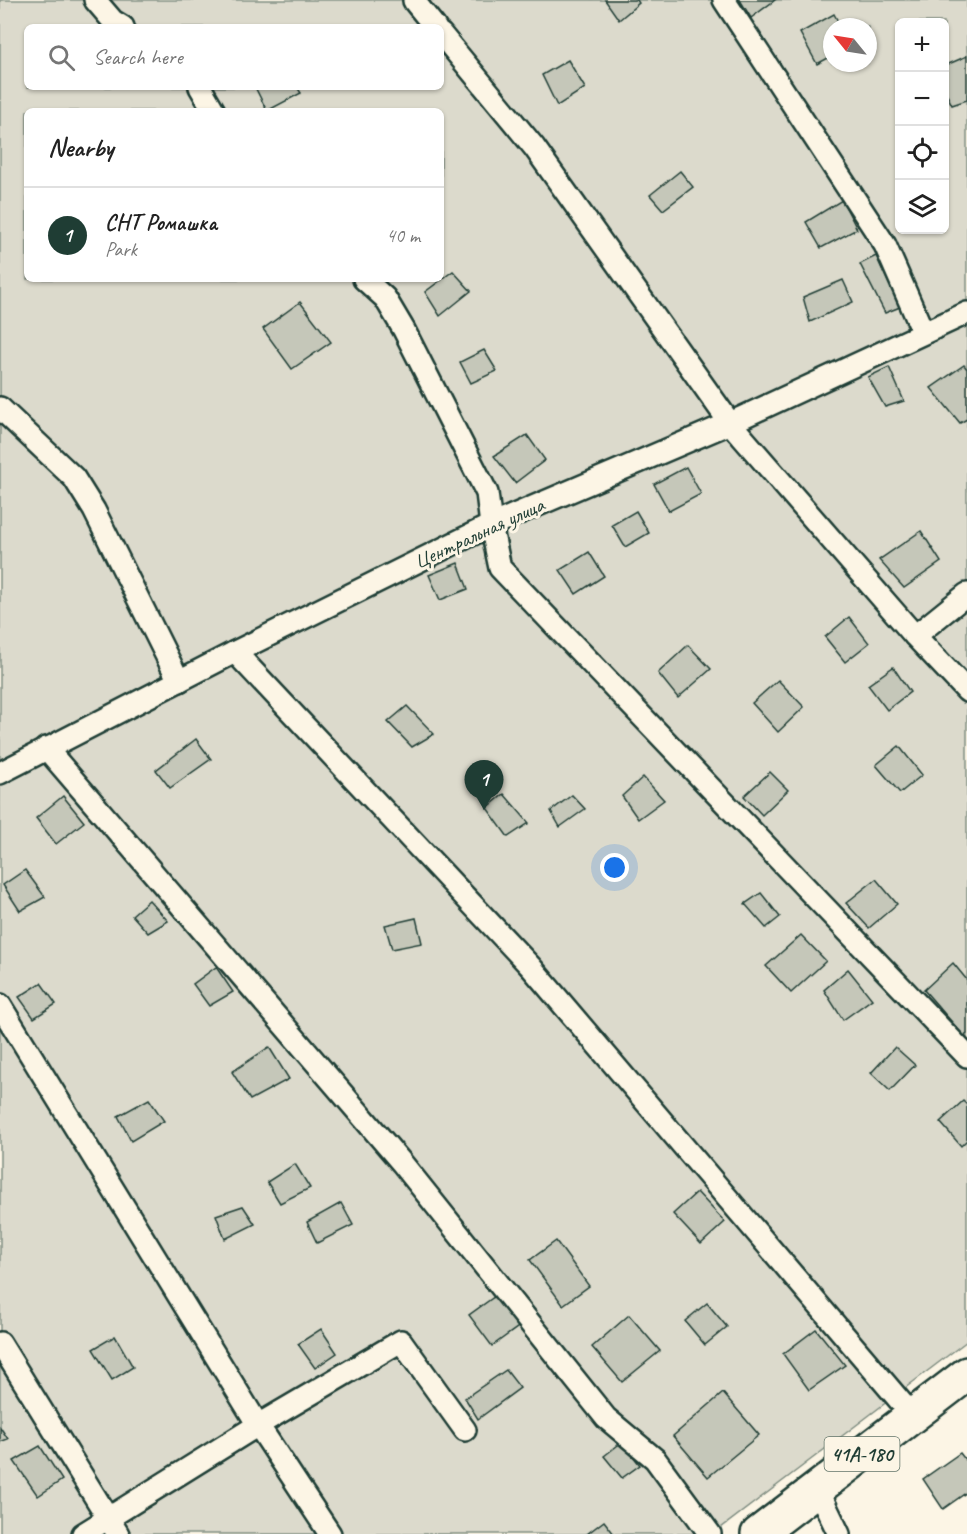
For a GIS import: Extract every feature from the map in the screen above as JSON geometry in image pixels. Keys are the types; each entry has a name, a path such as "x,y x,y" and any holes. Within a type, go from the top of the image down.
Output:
{"main road":[{"name":"41А-180","path":"758,1534 967,1374"}],"street":[{"path":"95,0 118,24"},
{"path":"724,0 885,245 923,332"},
{"path":"414,1 433,24"},
{"path":"444,38 534,147 730,423 915,636 967,691"},
{"path":"202,90 212,108"},
{"path":"367,282 385,298 444,405 487,493 500,568 967,1056"},
{"name":"Центральная улица","path":"0,773 235,652 491,525 730,423 967,313"},
{"path":"0,409 74,478 94,510 178,681"},
{"path":"915,636 967,594"},
{"path":"235,652 531,967 912,1415"},
{"path":"46,748 402,1163 606,1418 655,1459 710,1534"},
{"path":"0,1005 258,1425 330,1534"},
{"path":"83,1534 113,1527 258,1425 401,1341 465,1431"},
{"path":"0,1343 113,1527"},
{"path":"818,1488 839,1534"}],"shaded area":[{"path":"0,0 967,0 967,1341 713,1534 0,1534"}],"building":[{"path":"605,0 637,0 639,3 619,20"},
{"path":"740,0 775,0 751,18"},
{"path":"823,20 823,61 817,64 800,33"},
{"path":"967,56 967,100 952,105 949,99 949,64"},
{"path":"568,60 585,88 557,106 542,75"},
{"path":"256,90 299,90 301,93 273,108 266,108"},
{"path":"680,171 693,187 663,210 650,195"},
{"path":"842,200 857,229 821,248 806,222"},
{"path":"876,256 900,307 885,313 860,264"},
{"path":"453,271 471,291 440,316 425,292 438,282 444,282 444,278"},
{"path":"843,280 853,302 810,322 803,297"},
{"path":"300,302 331,342 292,369 263,329"},
{"path":"484,350 497,371 471,383 460,362"},
{"path":"964,365 967,369 967,419 960,423 931,388"},
{"path":"889,367 904,401 885,407 868,377"},
{"path":"527,435 545,460 515,483 494,456"},
{"path":"686,467 701,494 669,511 654,484"},
{"path":"636,511 649,533 625,547 612,525"},
{"path":"921,531 941,562 904,588 879,560"},
{"path":"589,552 604,576 576,594 560,570"},
{"path":"458,563 468,589 440,600 429,575"},
{"path":"849,617 869,643 845,662 825,637"},
{"path":"688,645 711,669 678,698 658,673"},
{"path":"893,667 910,692 887,710 868,685"},
{"path":"778,680 804,707 778,732 752,703"},
{"path":"407,706 434,734 412,747 388,722"},
{"path":"196,739 211,759 170,788 156,770"},
{"path":"899,746 922,775 900,793 876,765"},
{"path":"770,772 788,790 762,815 744,796"},
{"path":"643,777 664,800 638,819 622,796"},
{"path":"504,794 529,823 508,837 487,808"},
{"path":"572,795 585,809 560,827 551,811"},
{"path":"63,796 84,822 56,844 36,818"},
{"path":"25,870 45,897 20,911 3,885"},
{"path":"876,879 897,904 869,928 846,903"},
{"path":"761,893 780,917 766,928 745,904"},
{"path":"149,900 168,921 148,933 132,915"},
{"path":"416,918 422,943 392,949 385,925"},
{"path":"801,935 826,961 791,993 766,966"},
{"path":"953,963 967,980 967,1034 964,1036 924,990"},
{"path":"216,967 233,992 209,1006 193,984"},
{"path":"848,969 872,999 843,1020 824,990"},
{"path":"41,983 56,1004 34,1018 19,997"},
{"path":"269,1047 289,1079 250,1100 232,1072"},
{"path":"895,1047 915,1065 890,1091 871,1073"},
{"path":"149,1099 164,1121 131,1141 118,1116"},
{"path":"963,1101 967,1105 967,1140 961,1146 940,1122"},
{"path":"295,1164 310,1188 280,1203 267,1182"},
{"path":"697,1192 725,1222 701,1244 673,1214"},
{"path":"341,1203 353,1225 317,1243 307,1222"},
{"path":"243,1206 255,1224 225,1239 216,1215"},
{"path":"556,1241 589,1286 563,1305 530,1260"},
{"path":"498,1294 521,1325 492,1346 469,1315"},
{"path":"707,1303 727,1327 705,1345 685,1321"},
{"path":"629,1315 660,1351 622,1382 592,1347"},
{"path":"321,1329 337,1353 315,1368 298,1344"},
{"path":"816,1329 845,1365 809,1390 783,1354"},
{"path":"115,1336 133,1367 112,1380 93,1349"},
{"path":"506,1370 520,1388 478,1419 465,1398"},
{"path":"723,1393 759,1435 708,1477 673,1436"},
{"path":"0,1427 8,1439 0,1442"},
{"path":"622,1442 640,1465 622,1478 604,1456"},
{"path":"40,1446 62,1480 38,1496 14,1461"},
{"path":"960,1453 967,1462 967,1492 943,1509 923,1479"},
{"path":"604,1521 614,1534 587,1534"}],"place":[{"name":"СНТ Ромашка","path":"484,810"}]}
